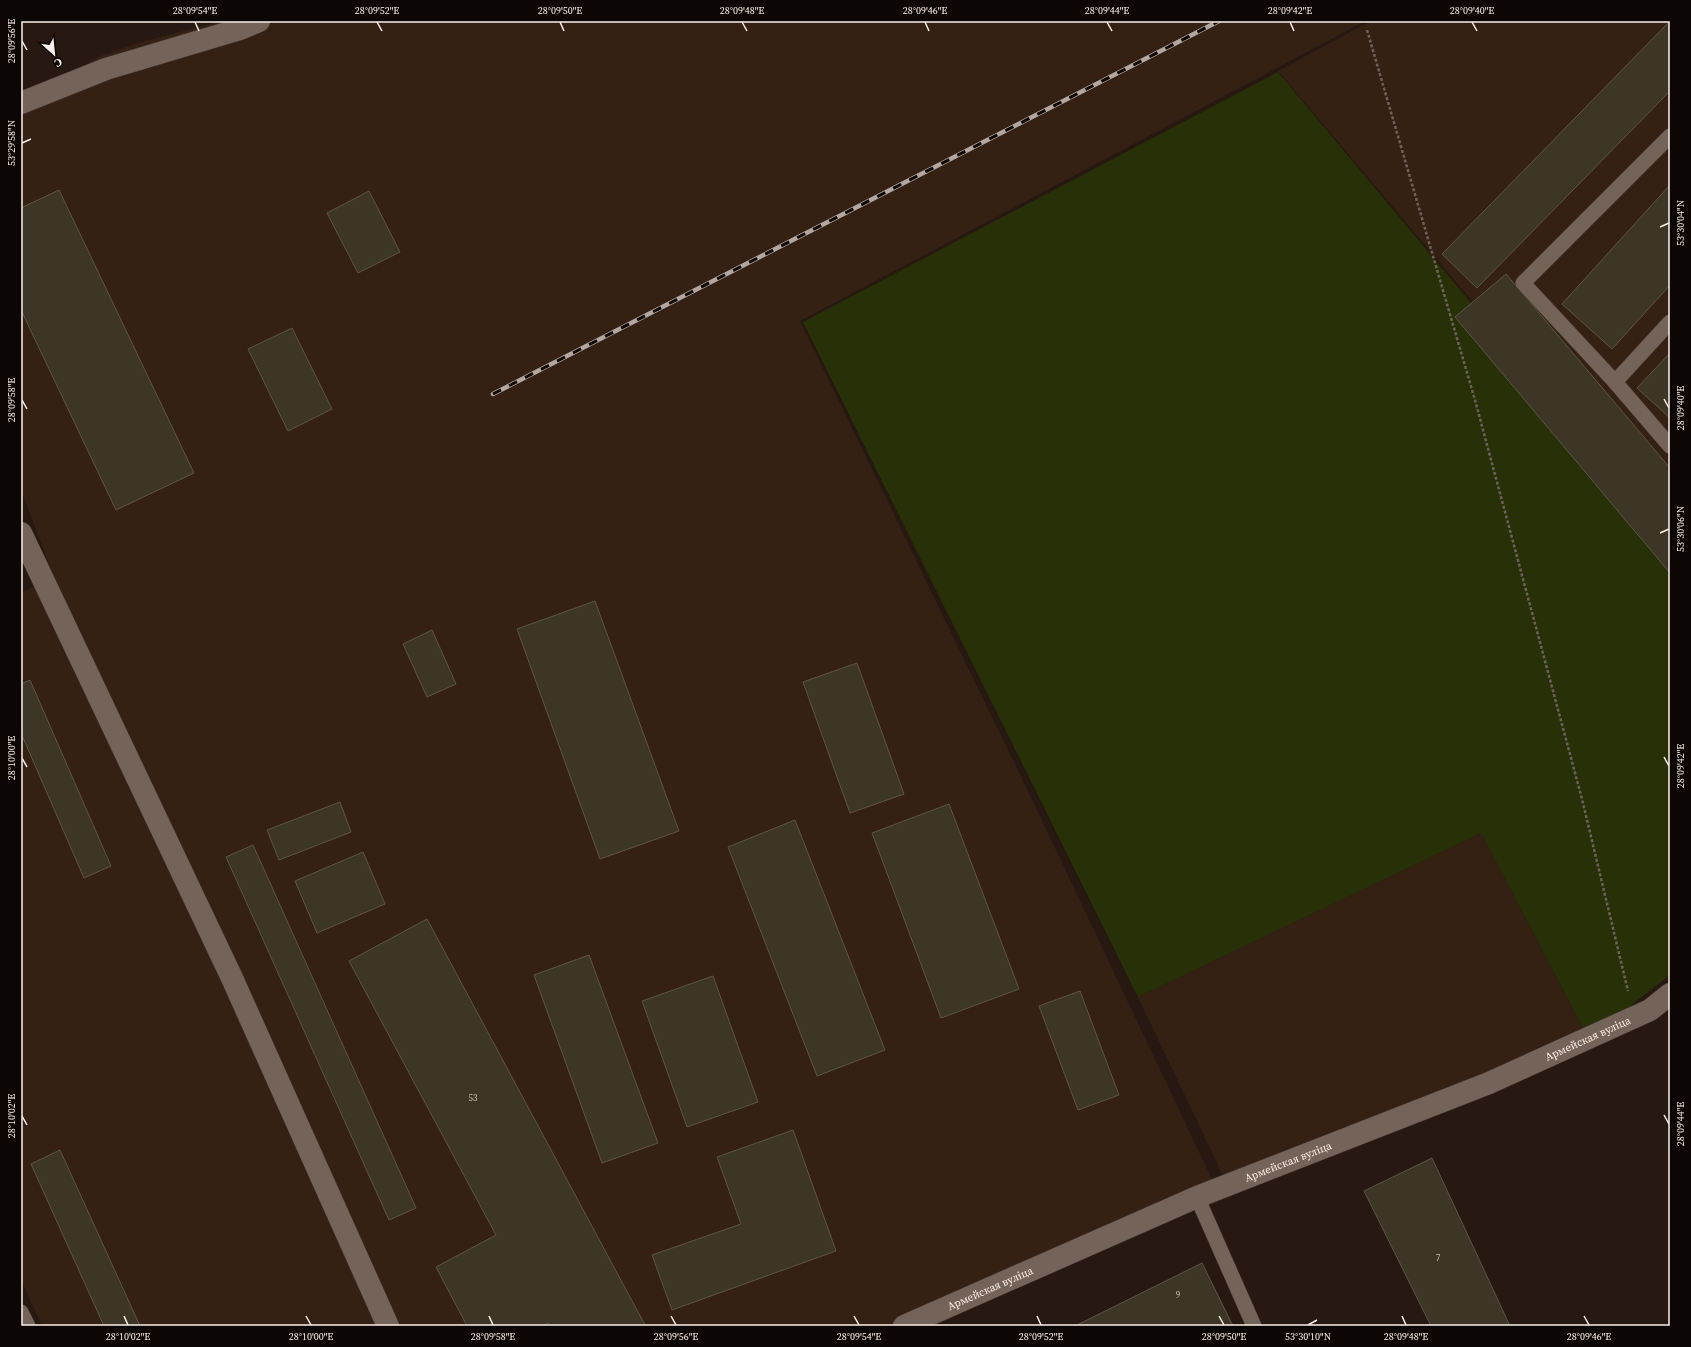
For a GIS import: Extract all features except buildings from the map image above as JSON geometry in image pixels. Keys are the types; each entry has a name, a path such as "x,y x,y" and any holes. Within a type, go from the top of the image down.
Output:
{"street":[{"path":"21,103 106,68 240,29 259,21"},
{"path":"21,533 232,978 388,1326"},
{"name":"Армейская вуліца","path":"904,1326 1197,1197 1489,1083 1650,1010 1670,994"}],"lane":[{"path":"1670,136 1523,283 1615,382 1670,446"},
{"path":"1615,382 1670,322"},
{"path":"1197,1197 1254,1326"},
{"path":"21,1312 28,1326"}],"path":[{"path":"1367,30 1477,408 1582,799 1635,1017"}],"shaded area":[{"path":"222,21 1365,21 800,321 1037,810 1217,1190 897,1326 42,1326 21,1280 21,593 54,577 21,490 21,101 103,55 145,41"},
{"path":"1371,21 1670,21 1670,535 1278,71"},
{"path":"1481,833 1584,1030 1228,1186 1138,997"}],"green space":[{"path":"1278,72 1670,541 1670,975 1621,1013 1584,1030 1481,833 1138,997 803,322"}],"railway":[{"path":"493,394 1219,21"}]}
